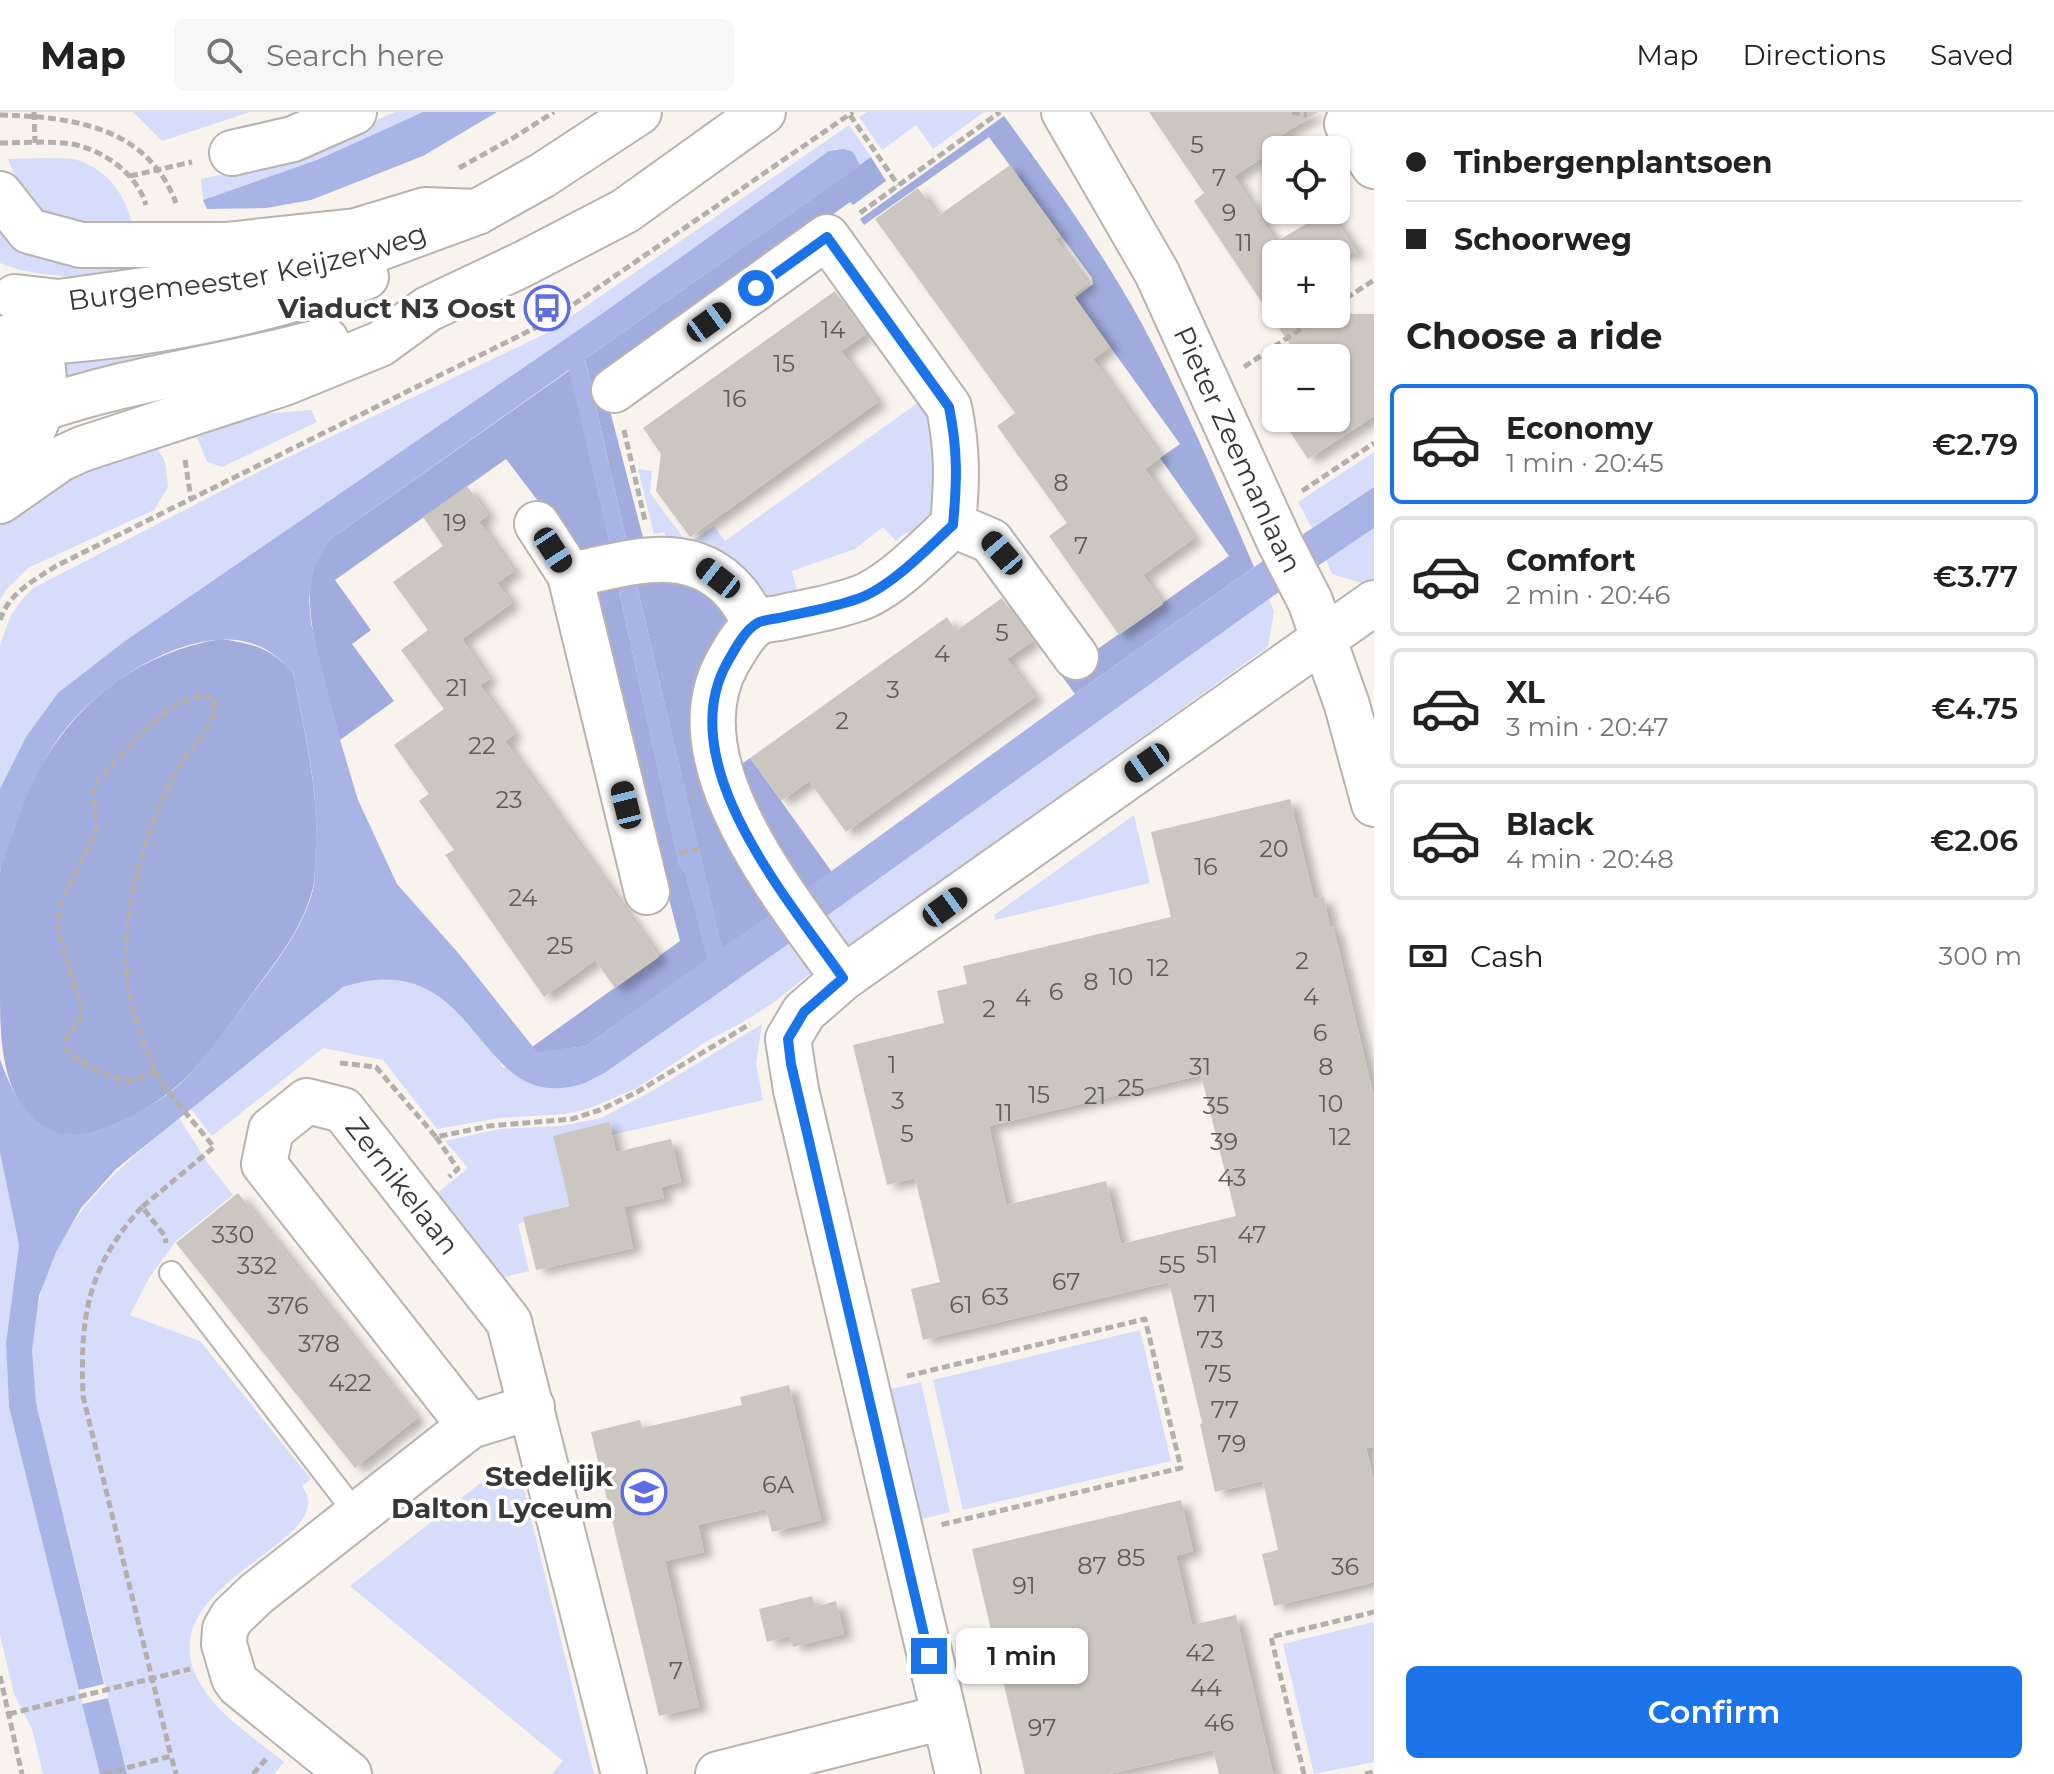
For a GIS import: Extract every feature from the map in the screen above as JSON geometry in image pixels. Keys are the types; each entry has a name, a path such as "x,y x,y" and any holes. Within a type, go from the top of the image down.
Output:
{"street":[{"path":"232,153 293,139 354,112"},
{"name":"Burgemeester Keijzerweg","path":"12,319 59,302 238,280 366,253 477,212 543,175 639,112"},
{"path":"0,501 60,459 82,449 284,383 380,344 428,309 625,211 763,112"},
{"name":"Pieter Zeemanlaan","path":"1064,112 1157,273 1317,619 1347,705 1374,804"},
{"path":"1364,112 1347,124 1374,166"},
{"path":"0,194 29,231 81,245 226,245 356,231 425,210 477,212"},
{"path":"614,390 827,237 949,407 956,438 958,472 953,525 902,571 859,599 756,623 717,682 711,710 713,740 725,786 746,836 843,978"},
{"path":"20,414 114,386 275,354 327,340 377,321 428,309"},
{"path":"0,468 27,438 20,414 44,371 12,319"},
{"path":"537,524 570,575 647,892"},
{"path":"953,525 991,541 1076,657"},
{"path":"570,575 654,559 679,559 702,565 735,591 756,623"},
{"path":"958,1774 791,1064 788,1039 804,1012 843,978 1317,619 1374,603"},
{"name":"Zernikelaan","path":"264,1164 271,1130 307,1101 343,1110 509,1322 624,1774"},
{"path":"264,1164 470,1426"},
{"path":"349,1774 239,1685 227,1659 225,1629 232,1617 256,1594 470,1426 532,1407"},
{"path":"718,1774 944,1717"}],"lane":[{"path":"171,1273 358,1516"}],"path":[{"path":"34,112 35,143"},
{"path":"827,237 1000,112"},
{"path":"0,620 4,608 17,592 56,566 551,320 852,113 898,185"},
{"path":"130,176 232,153"},
{"path":"1350,296 1374,280"},
{"path":"1210,390 1302,328"},
{"path":"614,390 654,559"},
{"path":"1274,528 1374,443"},
{"path":"156,1071 135,1080 125,1080 68,1053 64,1046 67,1037 83,1015 57,926 62,900 96,831 93,791 98,781 159,718 187,698 208,695 214,698 213,716 179,767 156,812 129,910 127,977 143,1044 156,1071 160,1082 214,1147 264,1164"},
{"path":"673,855 705,847"},
{"path":"335,1063 376,1067 436,1137 489,1126 572,1119 600,1110 637,1092 774,1012 804,1012"},
{"path":"176,1774 83,1396 81,1348 88,1301 103,1258 119,1232 142,1207 226,1138"},
{"path":"142,1207 165,1236 171,1273"},
{"path":"866,1386 1145,1319 1181,1468 900,1534"},
{"path":"1304,1774 1271,1637 1374,1612"},
{"path":"9,1714 227,1659"},
{"path":"0,1676 22,1773 14,1774"},
{"path":"104,1774 171,1756"},
{"path":"1365,1774 1374,1772"}],"shaded area":[{"path":"133,112 250,112 162,141"},
{"path":"395,112 423,112 317,160 203,200 201,179 250,168 320,145"},
{"path":"423,112 497,112 423,156 311,200 266,208 207,209 203,200 317,160"},
{"path":"867,112 984,112 933,149 916,125 882,150 859,117"},
{"path":"1004,116 1094,244 1142,324 1187,414 1254,567 1075,694 968,548 1068,670 1229,556 1160,458 1180,444 1075,298 1093,284 1092,278 989,137 864,225 860,219"},
{"path":"849,125 871,157 860,165 857,159 836,149 829,151 603,313 125,641 26,737 0,789 0,645 11,615 35,587 274,464 547,333"},
{"path":"844,149 853,152 860,165 585,359 628,548 612,552 569,370 329,540 314,568 309,599 311,623 358,800 397,884 460,955 537,1052 586,1046 707,959 685,872 679,866 616,577 634,573 722,948 774,913 794,940 606,1072 578,1085 543,1087 516,1076 450,1006 423,987 389,979 343,987 116,1169 81,1208 56,1252 39,1296 32,1350 36,1403 104,1684 79,1690 9,1407 6,1343 19,1245 0,1152 0,1059 20,1102 33,1117 47,1128 82,1134 104,1129 128,1118 167,1095 188,1076 221,1036 284,951 301,922 313,890 316,836 314,789 293,673 265,649 228,639 200,642 143,664 92,701 56,742 24,805 0,871 0,789 26,737 58,693 125,641 603,313 829,151"},
{"path":"871,157 886,181 853,205 850,202 602,380 645,545 628,548 585,359"},
{"path":"8,159 76,160 100,172 122,198 133,230 72,223 41,209 18,181"},
{"path":"0,225 136,255 139,274 86,277 17,269 0,263"},
{"path":"147,343 151,361 55,383 53,356"},
{"path":"570,370 612,552 580,556 506,459 335,580 371,630 352,644 394,701 340,740 317,653 310,607 314,568 329,540"},
{"path":"919,402 934,411 934,510 914,538 907,532 896,541 883,527 855,549 792,571 799,598 775,604 668,544 664,532 654,534 638,469 652,471 650,493 688,544 714,526 725,541"},
{"path":"311,410 317,422 222,467 207,462 197,437 262,414"},
{"path":"155,444 165,462 168,487 154,510 28,568 0,600 0,518 77,469"},
{"path":"1374,452 1374,487 1312,528 1298,502"},
{"path":"1374,487 1374,528 1269,599 824,918 804,891 1254,567"},
{"path":"1374,528 1374,584 1371,586 1332,574 1326,560"},
{"path":"634,573 697,576 730,621 714,653 774,913 722,949"},
{"path":"616,577 679,865 685,872 708,959 586,1046 537,1053 532,1047 680,941 590,596"},
{"path":"1269,599 1274,611 1268,647 844,949 824,918"},
{"path":"221,639 260,648 277,657 293,673 311,767 316,814 314,880 307,907 292,937 213,1048 177,1086 136,1114 103,1129 86,1134 55,1133 35,1120 23,1107 4,1060 0,989 0,873 4,855 29,791 46,758 91,702 119,680 150,662 184,648"},
{"path":"750,758 832,872 804,891 770,839 739,766"},
{"path":"1134,815 1150,883 995,920 994,915"},
{"path":"794,940 816,969 773,1003 707,1041 637,1088 590,1108 566,1114 499,1118 437,1129 383,1060 323,1048 212,1136 190,1108 343,987 372,980 397,979 418,984 437,994 454,1008 503,1067 606,1072"},
{"path":"762,1024 756,1063 763,1100 612,1135 553,1136 562,1173 577,1204 523,1217 524,1222 518,1224 529,1271 501,1278 435,1195 468,1168 445,1141 499,1129 561,1126 601,1118"},
{"path":"179,1118 233,1195 175,1242 149,1278 130,1315 200,1341 311,1479 302,1486 308,1508 295,1529 240,1572 213,1598 194,1626 191,1659 210,1698 236,1724 284,1762 274,1774 127,1774 36,1403 32,1348 37,1308 61,1243 99,1190"},
{"path":"0,1152 19,1245 6,1343 9,1407 100,1774 43,1774 32,1729 14,1694 0,1635"},
{"path":"1140,1330 1171,1461 963,1510 933,1380"},
{"path":"921,1382 950,1512 918,1520 887,1390"},
{"path":"497,1470 520,1474 594,1774 552,1774 563,1761 350,1586"},
{"path":"1374,1622 1374,1762 1314,1774 1283,1644"},
{"path":"108,1698 127,1774 100,1774 82,1704"}],"building":[{"path":"1149,112 1318,112 1280,136 1262,136 1262,158 1234,176 1275,240 1262,240 1262,303 1194,201 1204,193"},
{"path":"1010,165 1060,236 1055,239 1088,284 1073,295 1110,347 1093,359 1161,457 1145,469 1194,538 1143,575 1163,604 1119,635 1049,536 1067,523 997,426 1015,413 875,219 918,188 938,216"},
{"path":"1306,224 1338,224 1349,240 1279,240"},
{"path":"1350,242 1358,254 1350,254"},
{"path":"835,291 866,334 841,351 878,402 690,537 656,491 661,454 643,428"},
{"path":"1350,314 1374,314 1374,416 1350,432 1350,344 1290,344 1279,328 1350,328"},
{"path":"1290,432 1349,432 1308,459"},
{"path":"467,486 488,515 479,522 514,571 497,583 512,603 462,639 489,679 480,685 514,734 505,741 659,957 615,988 595,960 544,997 445,855 454,850 419,801 429,794 394,745 444,709 401,650 428,630 393,582 443,546 423,517"},
{"path":"1002,598 1033,641 1007,659 1035,697 846,832 809,781 781,801 750,758 947,617 956,631"},
{"path":"1290,799 1314,899 1324,897 1330,927 1333,926 1374,1097 1374,1447 1366,1448 1374,1481 1374,1582 1274,1606 1262,1554 1278,1550 1263,1481 1215,1492 1169,1282 923,1340 911,1289 940,1282 915,1178 887,1185 853,1045 944,1023 937,991 967,984 963,966 1171,917 1151,832","holes":["1201,1075 1236,1216 1121,1244 1106,1181 1006,1205 989,1126"]},
{"path":"609,1122 616,1152 671,1139 681,1182 661,1187 664,1198 624,1207 633,1248 536,1270 523,1217 570,1206 553,1136"},
{"path":"238,1193 417,1418 355,1468 176,1243"},
{"path":"789,1385 821,1520 772,1532 766,1509 698,1525 704,1552 665,1561 699,1707 659,1716 591,1432 640,1420 642,1428 742,1405 740,1397"},
{"path":"1181,1500 1193,1551 1176,1556 1192,1625 1236,1615 1273,1774 1219,1774 1213,1750 1109,1774 1025,1774 972,1549"},
{"path":"812,1596 815,1607 836,1601 844,1634 793,1647 790,1636 767,1642 759,1609"}],"place":[{"name":"Viaduct N3 Oost","path":"547,308"},
{"name":"Stedelijk Dalton Lyceum","path":"644,1492"}],"route":[{"path":"756,288 827,237 949,407 956,438 958,472 953,525 902,571 859,599 756,623 717,682 711,710 713,740 725,786 746,836 843,978 804,1012 788,1039 791,1064 929,1656"}]}
